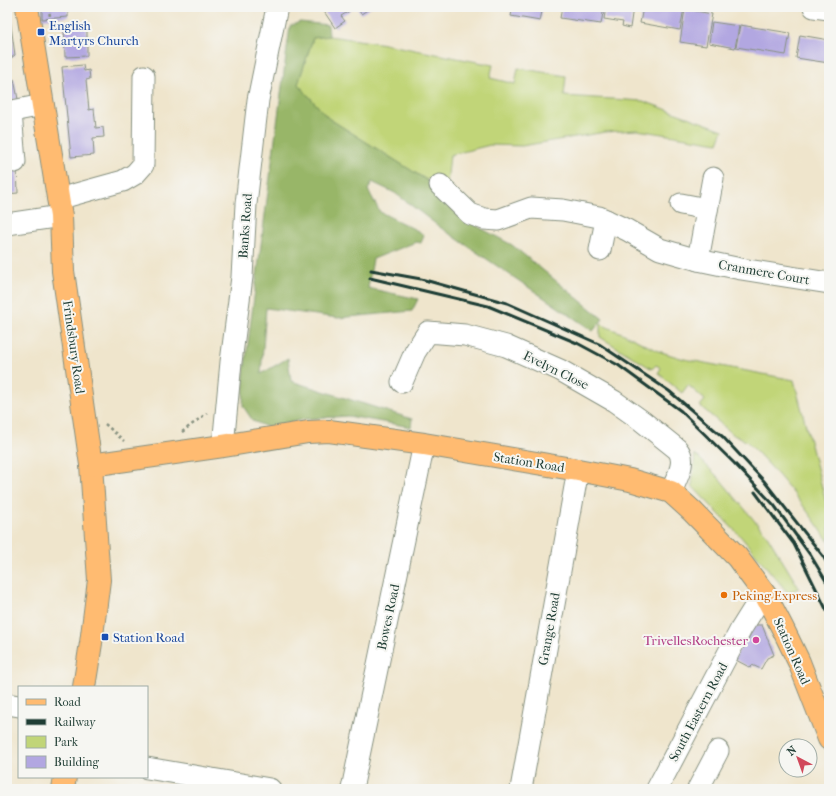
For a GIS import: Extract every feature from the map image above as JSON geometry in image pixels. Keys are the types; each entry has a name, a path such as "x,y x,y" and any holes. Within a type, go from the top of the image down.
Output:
{"main road":[{"name":"Frindsbury Road","path":"27,7 59,208 63,271 90,464 99,580 84,686"},
{"name":"Station Road","path":"90,464 223,446 308,432 329,431 424,444 578,470 630,480 671,492 737,557 766,596 798,662 829,739"},
{"path":"63,789 65,778"}],"street":[{"name":"Banks Road","path":"223,446 231,362 242,277 246,204 258,100 277,7"},
{"path":"814,7 829,9"},
{"path":"7,224 59,208 123,181 135,174 143,165 144,76"},
{"path":"15,162 9,112 42,105"},
{"path":"698,260 713,178"},
{"name":"Cranmere Court","path":"440,185 470,214 484,219 498,220 531,208 563,210 599,217 627,230 660,249 698,260 741,269 829,283"},
{"path":"681,204 707,209"},
{"path":"600,250 606,220"},
{"name":"Evelyn Close","path":"402,382 425,326 506,346 567,373 608,397 674,446 682,458 681,467 671,492"},
{"name":"Bowes Road","path":"352,789 424,444"},
{"name":"Grange Road","path":"521,789 578,470"},
{"name":"South Eastern Road","path":"657,789 740,629 756,605 766,596"},
{"path":"7,704 18,706"},
{"path":"698,789 718,751"},
{"path":"148,768 270,789"}],"path":[{"path":"50,7 51,21"},
{"path":"178,435 209,410"},
{"path":"102,422 127,443"}],"green space":[{"path":"300,22 328,25 329,36 313,38 298,84 328,118 425,179 460,217 512,245 603,319 593,331 441,228 395,193 372,182 368,190 380,212 424,235 421,243 416,242 373,259 368,288 418,299 412,311 338,318 266,308 261,374 288,358 291,381 412,419 411,427 348,416 306,419 267,427 253,421 243,406 244,373 290,26"},
{"path":"329,36 379,43 493,65 490,78 515,84 518,68 566,76 564,96 643,101 723,130 718,143 637,130 605,132 522,146 490,145 450,155 447,185 425,179 328,118 298,84 313,38"},
{"path":"600,324 658,351 684,359 794,380 829,514 829,542 790,489 769,464 746,441 735,436 700,406 705,400 688,385 682,393 658,373 661,368 656,365 652,369 600,337"},
{"path":"695,454 719,478 768,537 799,588 788,593 742,538 692,486"}],"building":[{"path":"42,7 68,7 68,17 42,19"},
{"path":"321,7 356,7 341,16 345,21 335,28"},
{"path":"357,7 372,7 361,14"},
{"path":"502,7 543,7 540,21 511,16 512,11 502,9"},
{"path":"562,7 604,7 601,24 560,18"},
{"path":"606,7 633,7 630,28 622,26 623,22 604,19"},
{"path":"643,7 684,8 680,30 640,23"},
{"path":"7,8 9,11 15,55 7,61"},
{"path":"685,9 712,14 706,46 680,42"},
{"path":"712,22 739,26 735,48 709,43"},
{"path":"87,25 87,56 65,57 64,26"},
{"path":"740,25 790,33 786,55 736,47"},
{"path":"800,35 829,40 829,63 796,58"},
{"path":"83,65 84,71 89,70 90,79 86,80 89,110 94,109 96,128 103,127 104,137 93,138 94,155 71,157 62,67"},
{"path":"14,79 18,99 7,101 7,80"},
{"path":"7,121 17,166 18,193 7,194"},
{"name":"TrivellesRochester","path":"752,625 762,625 774,655 767,658 761,669 752,665 751,668 734,659"}],"railway":[{"path":"371,270 421,279 507,303 599,344 669,391 723,437 764,481 823,556 829,567"},
{"path":"370,278 488,306 577,343 618,365 681,411 734,463 774,505 811,556 829,586"},
{"path":"755,492 794,544 829,615"}],"place":[{"name":"English Martyrs Church","path":"41,32"},
{"name":"Peking Express","path":"724,595"},
{"name":"Station Road","path":"105,637"},
{"name":"TrivellesRochester","path":"756,640"}]}
